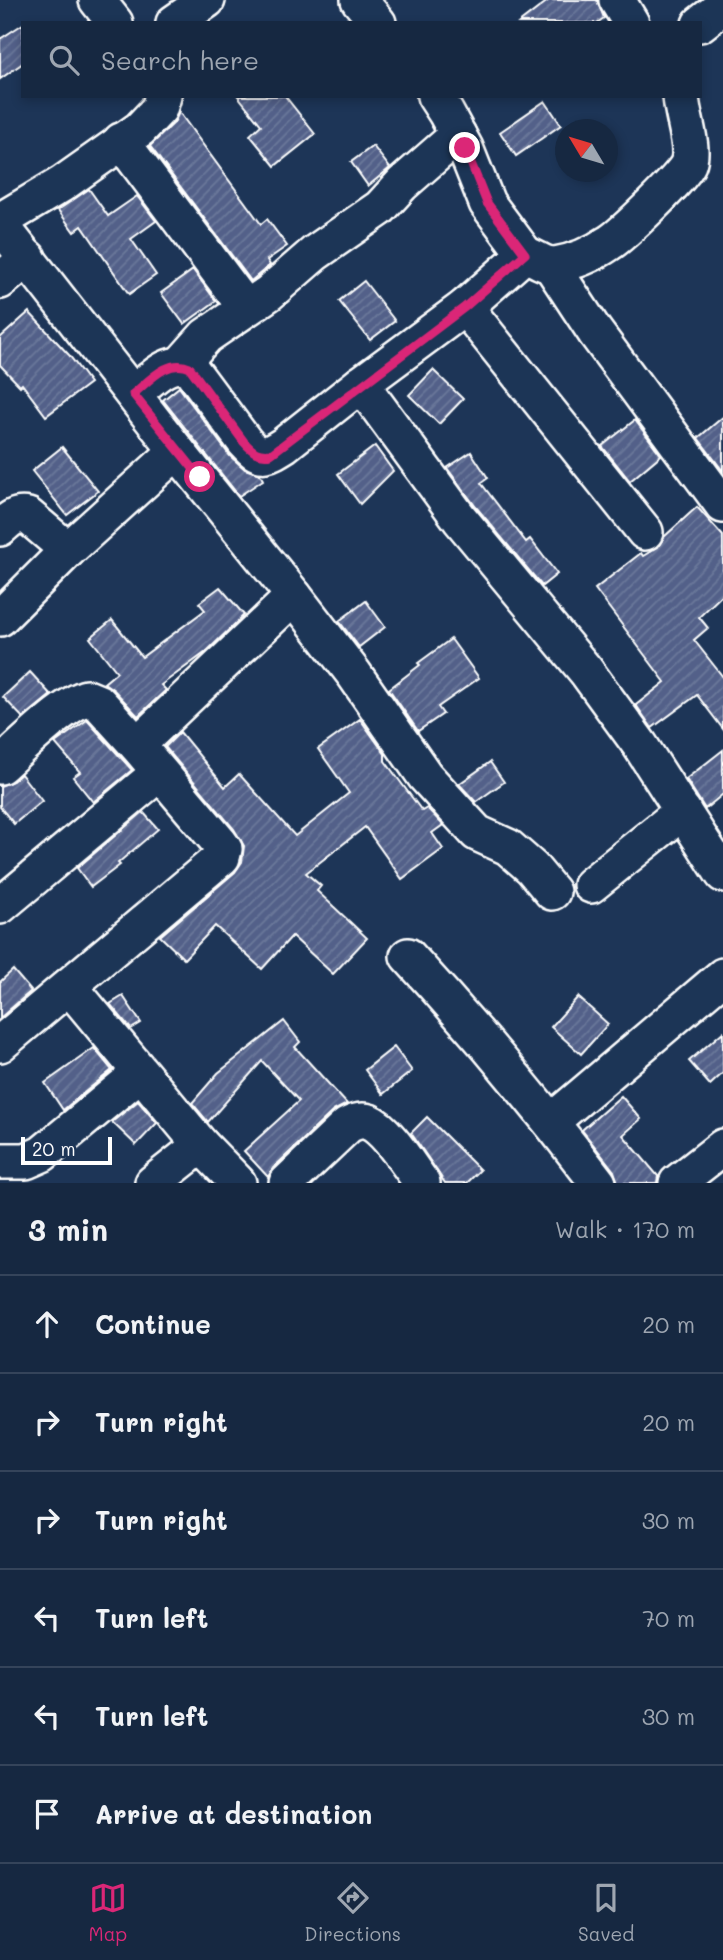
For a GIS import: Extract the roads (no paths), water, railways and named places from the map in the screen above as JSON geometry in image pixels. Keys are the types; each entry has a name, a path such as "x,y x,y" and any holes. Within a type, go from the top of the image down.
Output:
{"street":[{"path":"97,0 113,21"},
{"path":"177,21 207,0"},
{"path":"359,0 376,21"},
{"path":"617,0 630,21"},
{"path":"702,22 723,6"},
{"path":"162,98 159,109 140,129 62,184 0,222 354,674 425,776 477,833 508,847 532,868 552,892"},
{"path":"436,98 458,135 487,203 538,259 595,331 723,505"},
{"path":"133,394 173,364 181,364 190,368 254,452 261,455 271,454 465,307 538,259 576,260 611,242 687,168 691,154 681,98"},
{"path":"181,364 206,337 269,293 333,240 380,208 402,184 458,135"},
{"path":"121,141 246,308"},
{"path":"0,281 28,258"},
{"path":"465,307 645,532"},
{"path":"361,384 460,519 586,671 684,811 723,874"},
{"path":"0,618 68,550 177,451"},
{"path":"0,528 20,514 28,516 68,550"},
{"path":"137,745 294,596"},
{"path":"0,765 82,698 93,699 137,745 219,842 225,853 0,1044"},
{"path":"0,906 159,773"},
{"path":"591,885 684,811"},
{"path":"408,956 480,1035 552,1121 598,1183"},
{"path":"552,1121 723,976"},
{"path":"69,986 201,1145 238,1183"},
{"path":"0,1161 26,1161 42,1154 140,1073"},
{"path":"286,1183 347,1126 359,1120 368,1122 386,1136 422,1183"},
{"path":"153,1183 201,1145"},
{"path":"677,1183 723,1147"}]}
